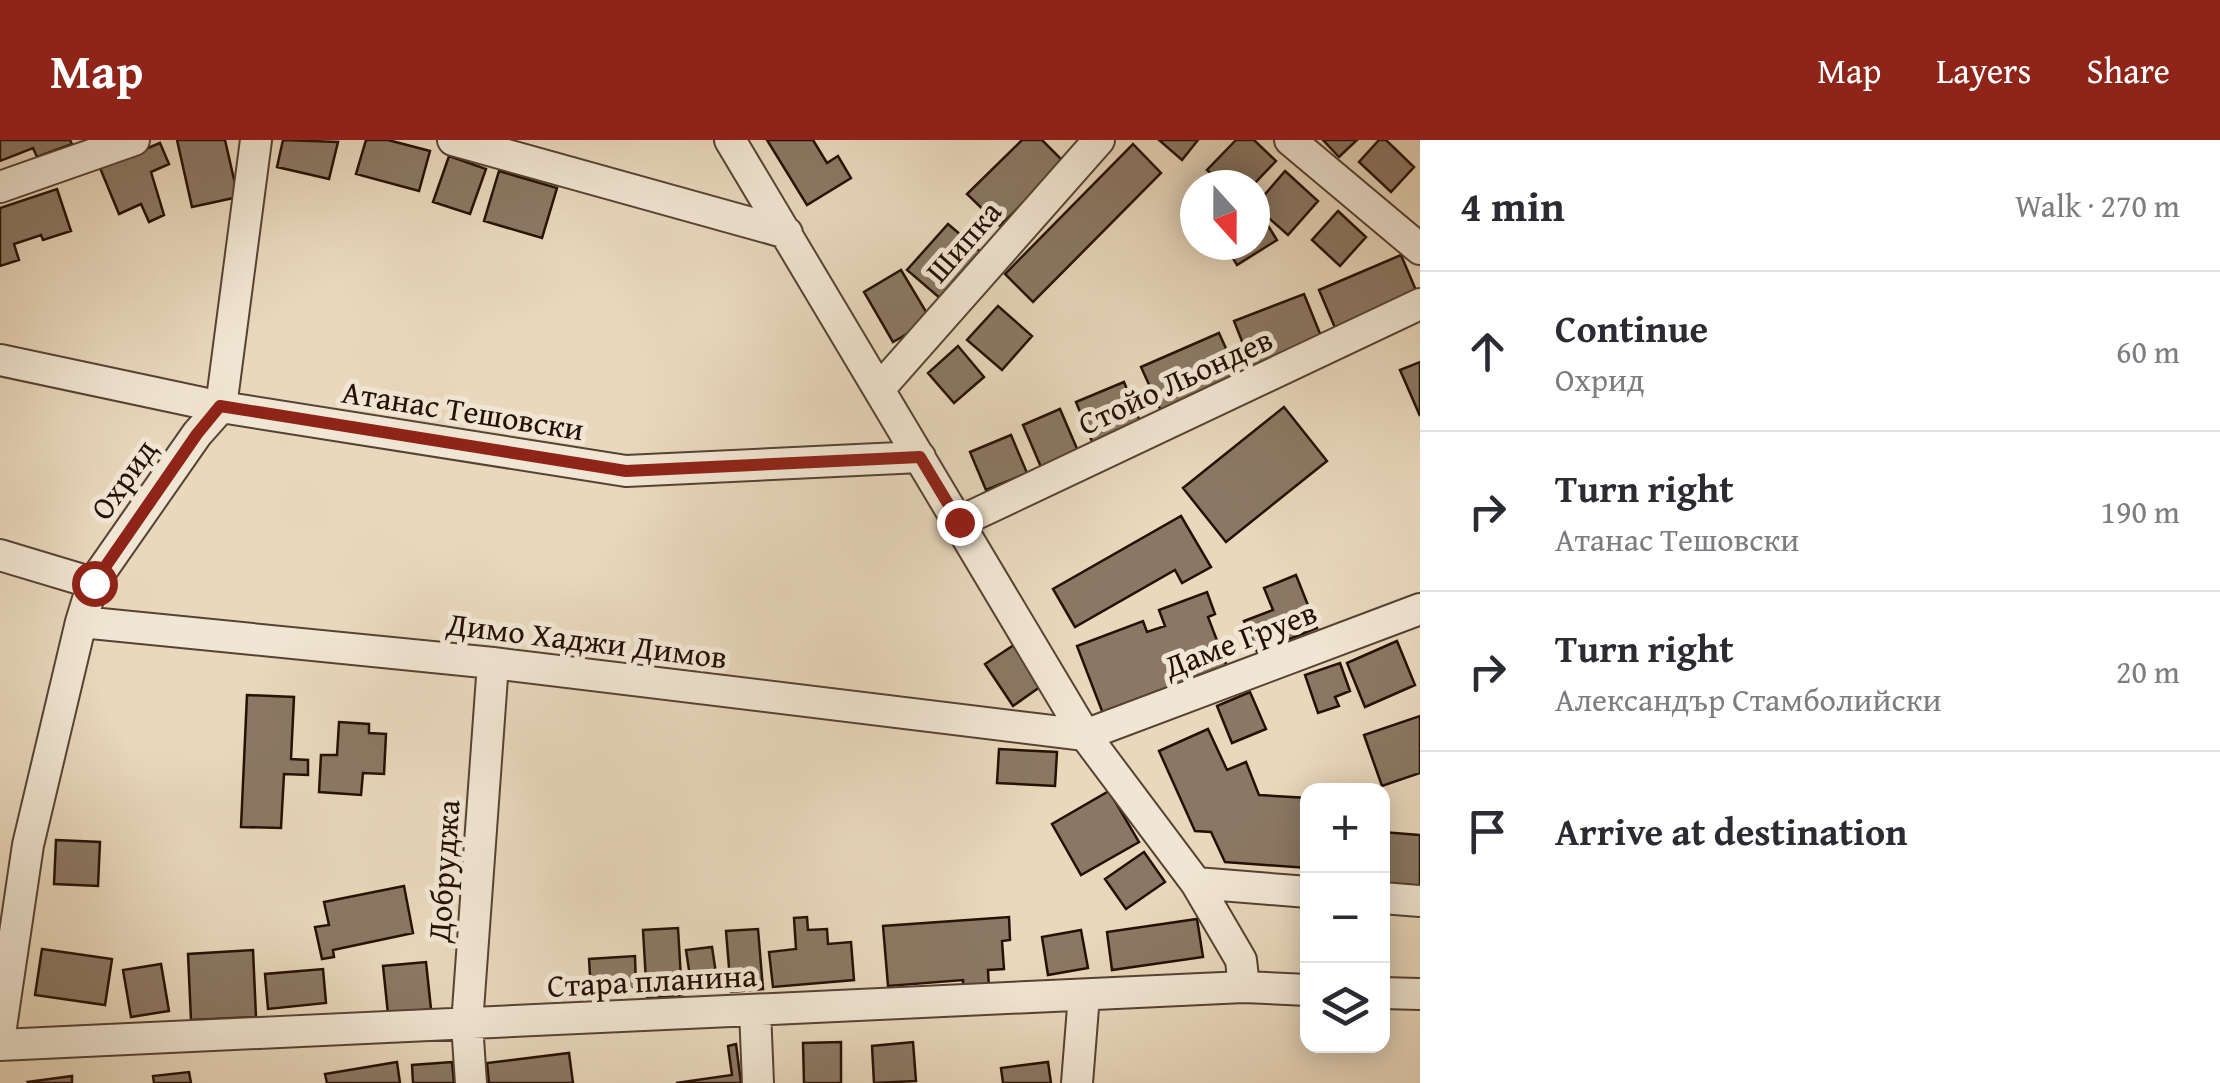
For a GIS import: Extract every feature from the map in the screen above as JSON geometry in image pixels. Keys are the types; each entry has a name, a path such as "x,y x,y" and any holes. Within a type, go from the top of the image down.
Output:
{"street":[{"path":"0,188 134,140"},
{"path":"220,406 256,140"},
{"path":"453,140 787,234"},
{"path":"730,140 1085,735 1196,883 1241,960 1244,987"},
{"name":"Шипка","path":"880,388 1099,140"},
{"path":"1290,140 1420,249"},
{"name":"Стойо Льондев","path":"959,522 1420,304"},
{"name":"Атанас Тешовски","path":"0,360 220,406 626,471 920,457"},
{"name":"Охрид","path":"0,1034 14,842 94,583 220,406"},
{"path":"0,555 94,583"},
{"name":"Даме Груев","path":"1085,735 1420,609"},
{"name":"Димо Хаджи Димов","path":"81,622 494,664 1085,735"},
{"name":"Добруджа","path":"472,1083 467,1024 494,664"},
{"path":"1196,883 1300,891"},
{"path":"1390,899 1420,902"},
{"name":"Стара планина","path":"0,1045 1244,987 1300,990"},
{"path":"1390,993 1420,994"},
{"path":"1077,1083 1084,995"},
{"path":"755,1010 758,1083"}],"building":[{"path":"0,140 70,140 72,144 37,157 33,148 0,161"},
{"path":"177,140 225,140 238,197 192,207"},
{"path":"283,140 338,142 329,179 277,167"},
{"path":"366,140 388,140 430,151 419,191 356,174"},
{"path":"767,140 813,140 827,163 838,156 851,178 807,205"},
{"path":"1022,140 1042,140 1064,162 1000,226 967,194"},
{"path":"1159,140 1198,140 1182,160"},
{"path":"1236,140 1254,140 1276,161 1267,170 1207,170"},
{"path":"1323,140 1357,140 1339,157"},
{"path":"1379,140 1386,140 1414,167 1391,192 1359,162"},
{"path":"160,143 169,164 151,172 164,215 149,222 141,204 119,214 100,168"},
{"path":"1133,144 1161,173 1033,302 1005,274"},
{"path":"449,156 486,169 470,214 433,202"},
{"path":"499,171 557,188 542,238 484,221"},
{"path":"1285,171 1318,201 1288,235 1270,219 1270,188"},
{"path":"57,189 71,231 14,244 19,260 0,266 0,208"},
{"path":"1338,211 1366,237 1340,266 1312,240"},
{"path":"948,224 982,253 941,299 907,270"},
{"path":"1401,255 1418,295 1336,330 1319,290"},
{"path":"901,270 931,320 893,342 864,292"},
{"path":"1304,294 1323,341 1253,369 1234,321"},
{"path":"998,306 1032,336 1002,370 967,340"},
{"path":"1219,333 1239,377 1161,411 1141,367"},
{"path":"958,346 984,377 954,403 928,373"},
{"path":"1420,362 1420,416 1400,370"},
{"path":"1124,382 1141,424 1093,444 1076,402"},
{"path":"1284,407 1327,461 1226,542 1183,488"},
{"path":"1060,409 1078,451 1044,474 1023,425"},
{"path":"1011,435 1027,473 986,490 970,452"},
{"path":"1181,516 1211,567 1182,583 1175,570 1075,627 1053,589"},
{"path":"1296,575 1317,628 1257,652 1244,621 1273,610 1264,588"},
{"path":"1207,592 1215,614 1208,617 1231,677 1107,724 1077,646 1143,621 1147,632 1165,626 1159,610"},
{"path":"1020,641 1047,682 1013,706 985,664"},
{"path":"1397,641 1415,685 1365,707 1347,663"},
{"path":"1340,663 1350,691 1335,697 1339,706 1318,713 1305,675"},
{"path":"1250,692 1266,729 1232,743 1217,706"},
{"path":"247,695 294,697 291,759 308,760 308,775 284,774 281,828 241,827"},
{"path":"1420,716 1420,773 1381,783 1364,735"},
{"path":"339,722 369,724 369,733 386,734 384,774 363,773 361,795 319,792 321,755 337,755"},
{"path":"1208,729 1227,770 1246,762 1259,795 1300,798 1300,867 1225,862 1211,832 1195,831 1159,751"},
{"path":"999,749 1057,752 1055,786 997,783"},
{"path":"1109,791 1139,842 1081,875 1052,824"},
{"path":"1390,833 1420,835 1420,891 1390,889"},
{"path":"56,840 100,842 98,886 54,884"},
{"path":"1144,852 1165,882 1126,909 1105,879"},
{"path":"404,886 413,933 333,950 334,957 322,959 315,927 329,925 324,902"},
{"path":"807,917 808,930 827,929 828,944 851,942 854,980 773,987 769,952 796,949 794,918"},
{"path":"1009,917 1010,940 1002,941 1004,969 988,970 989,989 963,991 963,980 888,986 883,926"},
{"path":"1197,919 1203,957 1112,970 1107,932"},
{"path":"678,928 682,996 647,998 643,930"},
{"path":"758,929 763,989 731,992 726,931"},
{"path":"1081,930 1088,968 1048,975 1042,937"},
{"path":"712,947 718,987 692,990 686,950"},
{"path":"42,949 112,959 105,1005 35,995"},
{"path":"253,950 256,1017 191,1020 188,954"},
{"path":"635,956 636,988 591,991 589,959"},
{"path":"426,962 431,1009 388,1014 383,966"},
{"path":"161,964 169,1011 131,1017 123,970"},
{"path":"323,969 326,1003 268,1009 265,974"},
{"path":"841,1042 841,1083 804,1083 803,1043"},
{"path":"913,1042 916,1081 874,1083 872,1046"},
{"path":"736,1044 741,1083 676,1083 732,1075 728,1046"},
{"path":"569,1053 573,1083 489,1083 487,1063"},
{"path":"397,1062 400,1083 327,1083 325,1074"},
{"path":"452,1062 454,1083 413,1083 412,1065"},
{"path":"1048,1062 1051,1083 1003,1083 1001,1068"},
{"path":"189,1072 191,1083 154,1083 153,1076"},
{"path":"72,1076 72,1083 28,1082"}],"route":[{"path":"94,583 220,406 626,471 920,457 959,522"}]}
